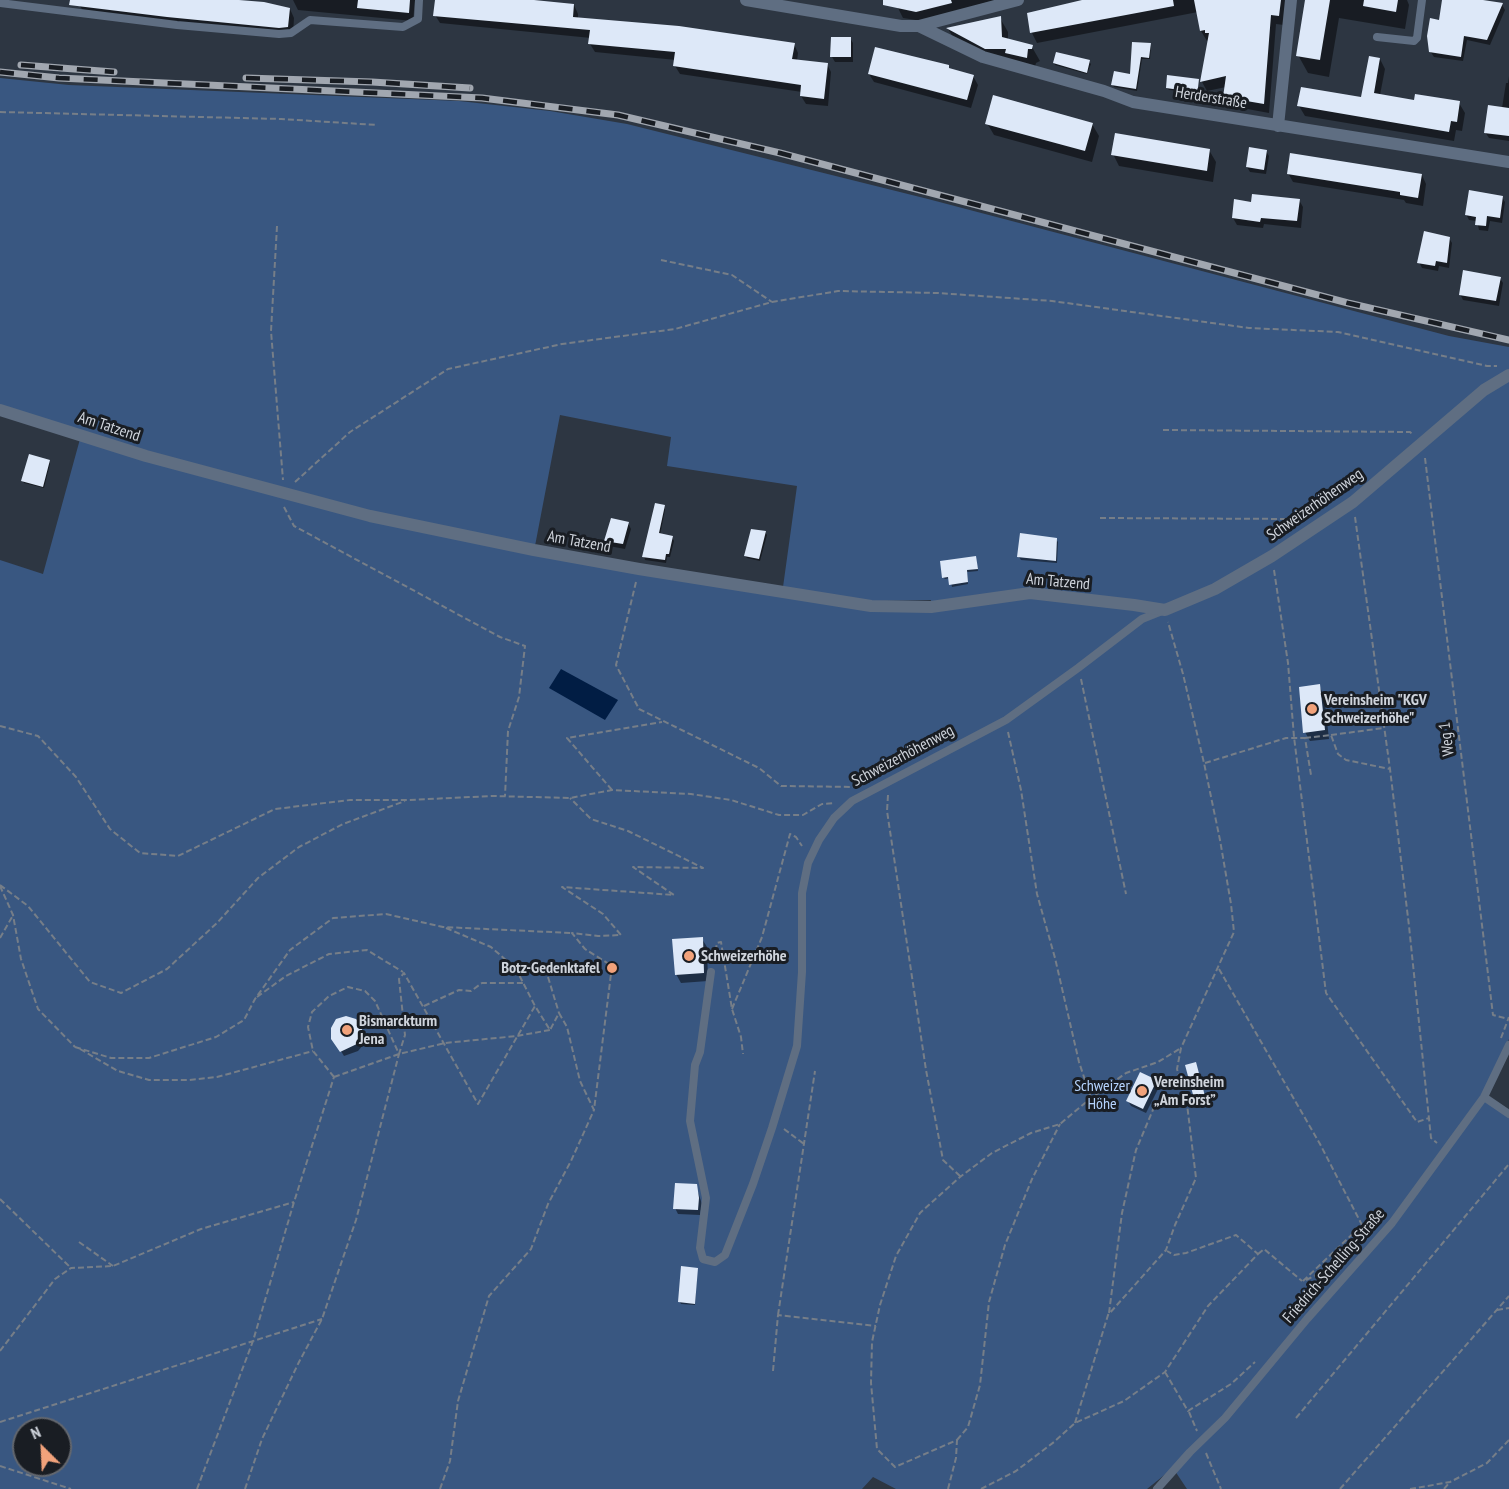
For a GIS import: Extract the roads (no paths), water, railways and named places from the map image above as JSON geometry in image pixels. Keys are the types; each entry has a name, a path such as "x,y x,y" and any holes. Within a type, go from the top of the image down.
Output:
{"street":[{"path":"746,0 885,25 920,26 1018,0"},
{"path":"1278,126 1291,0"},
{"name":"Herderstraße","path":"920,26 983,57 1104,91 1133,102 1509,162"},
{"name":"Schweizerhöhenweg","path":"1165,610 1215,589 1272,556 1353,502 1484,390 1509,375"},
{"name":"Am Tatzend","path":"0,410 146,456 381,519 639,569 871,606 930,607 979,598 1030,593 1165,610"}],"lane":[{"path":"0,3 177,25 279,34 291,33 310,20 403,27 418,19 419,0"},
{"path":"1377,37 1414,41 1417,38 1422,0"},
{"name":"Schweizerhöhenweg","path":"711,972 700,1052 695,1065 690,1121 706,1198 700,1248 703,1259 715,1262 724,1255 753,1184 797,1046 802,972 802,892 808,863 819,840 834,818 852,801 1006,720 1142,619 1165,610"},
{"name":"Friedrich-Schelling-Straße","path":"1157,1489 1225,1418 1307,1319 1392,1223 1484,1097 1509,1045"},
{"path":"1484,1097 1509,1114"}],"railway":[{"path":"21,65 114,72"},
{"path":"0,72 59,78 482,98 618,115 780,153 1348,303 1509,340"},
{"path":"246,78 470,88"}],"place":[{"name":"Vereinsheim \"KGV Schweizerhöhe\"","path":"1312,709"},
{"name":"Schweizerhöhe","path":"689,956"},
{"name":"Botz-Gedenktafel","path":"612,968"},
{"name":"Bismarckturm Jena","path":"347,1030"},
{"name":"Vereinsheim „Am Forst”","path":"1142,1091"}],"park label":[{"name":"Schweizer Höhe","path":"1102,1095"}]}
